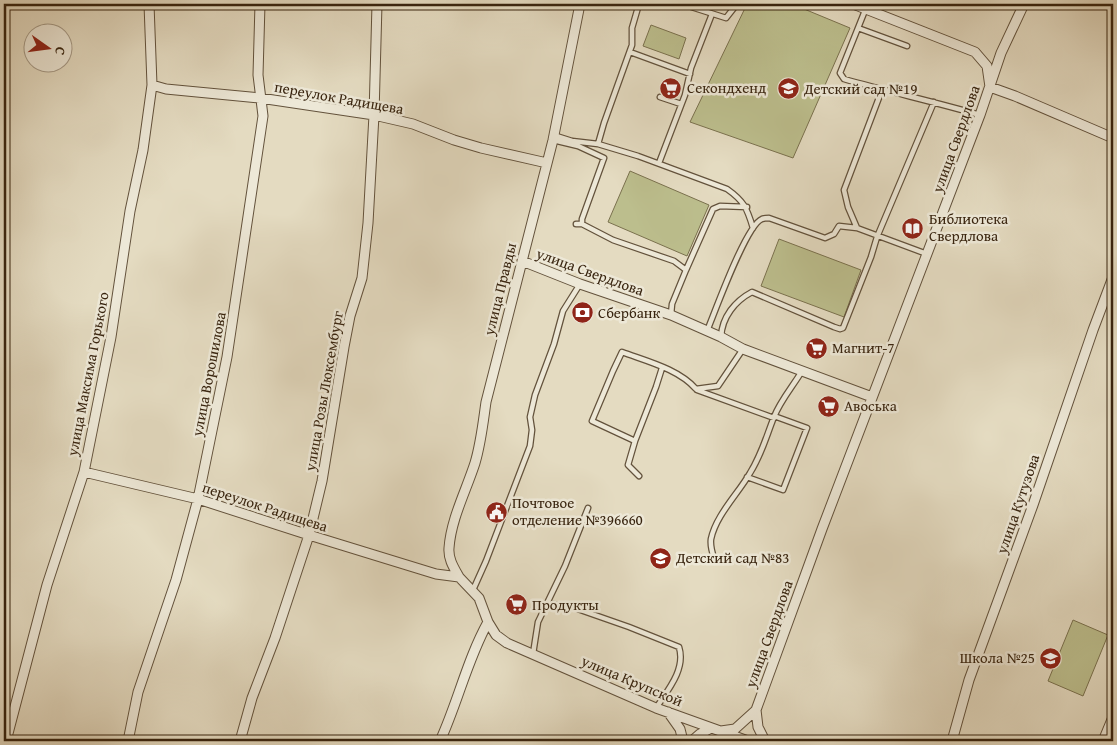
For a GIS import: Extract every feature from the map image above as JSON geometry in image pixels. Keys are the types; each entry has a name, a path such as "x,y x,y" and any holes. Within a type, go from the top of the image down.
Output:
{"street":[{"name":"улица Максима Горького","path":"6,741 47,586 84,472 111,337 130,211 143,150 152,85 149,4"},
{"name":"улица Ворошилова","path":"128,741 138,692 176,580 198,499 227,357 263,116 258,75 260,4"},
{"name":"улица Розы Люксембург","path":"240,741 252,698 275,638 309,535 322,481 350,316 362,278 368,223 374,115 377,4"},
{"name":"улица Правды","path":"459,577 450,563 451,534 475,462 482,433 486,402 553,138 580,4"},
{"path":"853,4 975,52 987,66 990,88 1015,96 1113,138"},
{"name":"улица Свердлова","path":"765,741 758,727 756,710 822,529 980,115 1001,53 1024,4"},
{"name":"переулок Радищева","path":"152,85 166,89 260,98 374,115 413,124 481,148 547,163"},
{"name":"улица Свердлова","path":"522,262 670,315 743,348 872,397"},
{"name":"улица Кутузова","path":"952,741 969,680 1113,277"},
{"name":"переулок Радищева","path":"84,472 198,499 436,574 459,577"},
{"path":"440,741 448,725 476,645 488,622 484,606 473,590 459,577"},
{"name":"улица Крупской","path":"488,622 496,635 507,643 656,708 748,741"},
{"path":"721,731 735,729 756,710"},
{"path":"668,712 680,729 683,741"},
{"path":"1103,741 1113,717"},
{"path":"692,741 711,728"}],"lane":[{"path":"598,144 630,52 632,28 639,4"},
{"path":"682,4 726,18 737,4"},
{"path":"866,8 840,73 844,79 980,115"},
{"path":"659,163 712,14"},
{"path":"858,28 907,46"},
{"path":"630,52 690,74"},
{"path":"857,228 848,207 844,190 845,182 880,95 886,91"},
{"path":"660,97 681,104"},
{"path":"721,337 721,328 733,306 752,292 834,327 843,328 877,237 934,102"},
{"path":"553,138 598,144 659,163 727,189 738,196 747,207 753,228"},
{"path":"553,138 578,146 604,158 582,219 582,224"},
{"path":"670,315 672,304 713,209 720,206 747,207"},
{"path":"707,331 735,262 753,228 762,218 770,218 825,238 834,234 839,226 857,228 927,254"},
{"path":"576,224 582,224 613,240 674,260 686,270"},
{"path":"473,590 530,446 532,430 530,417 535,395 554,344 563,311 580,284"},
{"path":"696,389 718,386 743,348"},
{"path":"635,441 594,424 592,421 622,352 689,380 696,389 807,428 783,490 747,477"},
{"path":"639,476 628,465 662,368"},
{"path":"714,558 711,539 715,529 764,446 774,417 802,370"},
{"path":"533,654 538,622 565,566 588,508"},
{"path":"543,609 551,604 569,606 679,647 682,657 674,680 656,708"}],"green space":[{"path":"747,4 792,4 850,28 793,158 690,122"},
{"path":"651,25 686,38 679,59 643,46"},
{"path":"630,171 709,205 687,256 608,222"},
{"path":"779,239 861,270 844,317 761,286"},
{"path":"1073,620 1108,635 1083,696 1048,681"}],"place":[{"name":"Секондхенд","path":"671,88"},
{"name":"Детский сад №19","path":"788,89"},
{"name":"Библиотека Свердлова","path":"913,228"},
{"name":"Сбербанк","path":"582,313"},
{"name":"Магнит-7","path":"816,348"},
{"name":"Авоська","path":"828,406"},
{"name":"Почтовое отделение №396660","path":"496,512"},
{"name":"Детский сад №83","path":"660,558"},
{"name":"Продукты","path":"516,605"},
{"name":"Школа №25","path":"1051,658"}]}
